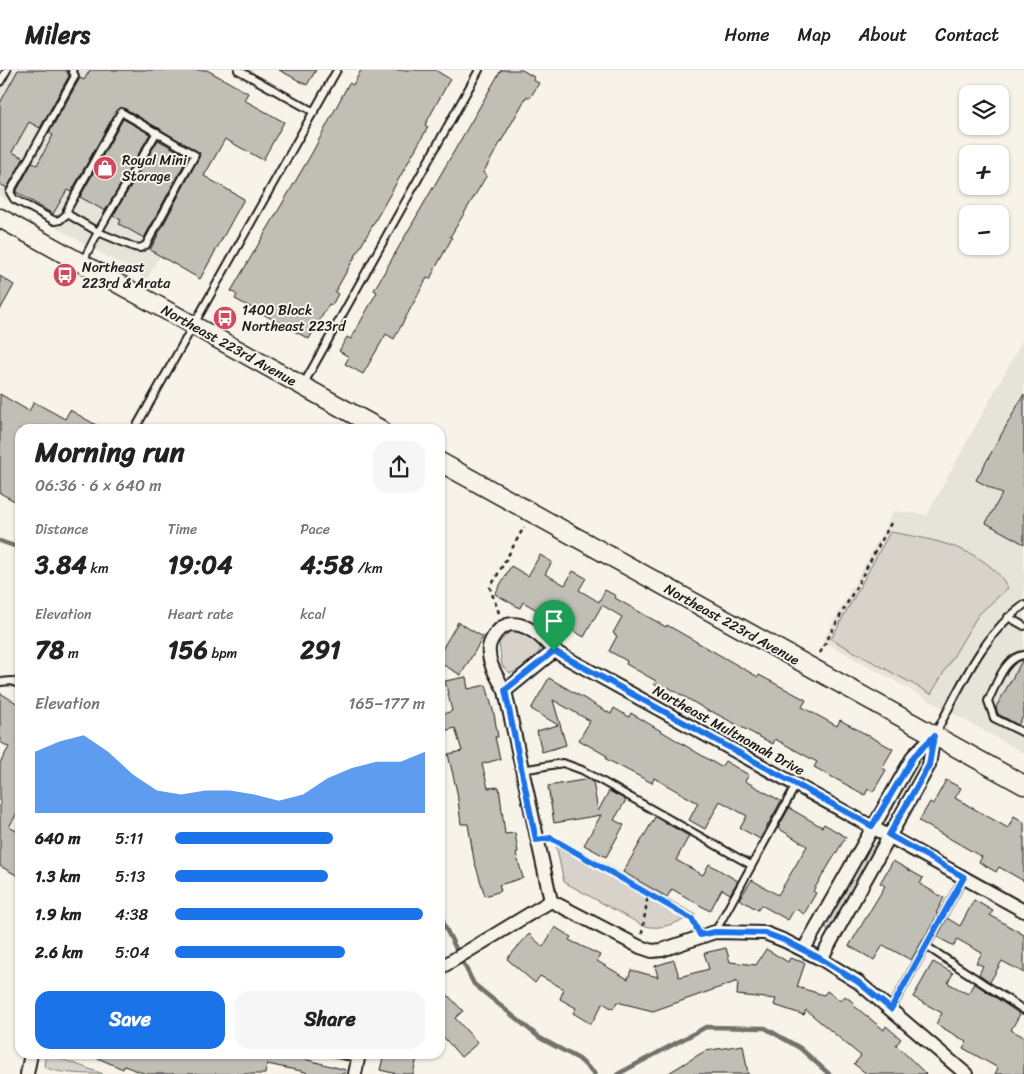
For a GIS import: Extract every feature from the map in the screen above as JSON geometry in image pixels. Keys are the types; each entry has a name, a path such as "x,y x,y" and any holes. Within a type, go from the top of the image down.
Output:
{"main road":[{"name":"Northeast 223rd Avenue","path":"0,218 371,424"},
{"name":"Northeast 223rd Avenue","path":"445,465 1024,785"}],"street":[{"name":"Northeast Multnomah Drive","path":"504,626 519,624 532,630 545,639 554,651 1024,911"},
{"path":"504,626 493,638 489,647 492,669 505,690 536,840 551,901 640,947 652,951 662,950 700,935 715,932 765,933 804,949 858,982 966,1074"},
{"path":"505,690 554,651"},
{"path":"804,949 872,826 914,756 934,736"},
{"path":"821,959 929,765 934,736"},
{"path":"445,966 551,901"},
{"path":"27,1074 30,1059"},
{"path":"354,1074 357,1059"}],"lane":[{"path":"0,82 7,70"},
{"path":"68,213 98,232 140,248 146,245 195,158 193,153 124,112 119,114 68,208 68,213 60,220 55,221 14,199 10,192 75,76 72,70"},
{"path":"238,70 314,112"},
{"path":"138,424 337,70"},
{"path":"302,386 479,70"},
{"path":"82,264 98,232 157,132"},
{"path":"934,736 990,637 1008,617 1024,605"},
{"path":"1008,617 1024,626"},
{"path":"1024,655 1013,659 1008,664 988,702 994,718 1024,734"},
{"path":"0,682 12,681 15,683"},
{"path":"521,771 563,763 582,770 751,864"},
{"path":"715,932 796,785"},
{"path":"891,1009 964,877"},
{"path":"926,946 1024,1010"}],"path":[{"path":"504,626 490,588 532,513"},
{"path":"812,668 891,523"},
{"path":"536,840 551,838 692,919 700,935"},
{"path":"640,947 648,894"}],"shaded area":[{"name":"Royal Mini Storage","path":"0,70 97,70 225,140 147,279 0,196"},
{"path":"1024,338 1024,753 823,641 894,511 927,515"},
{"path":"890,532 940,542 972,555 986,563 999,574 1008,588 978,615 931,694 831,639"},
{"path":"517,630 536,640 540,645 540,649 529,662 510,673 502,666 499,643 510,631"},
{"path":"554,836 696,915 662,927 647,926 640,924 564,882"},
{"path":"870,845 876,847 832,930 828,930 825,925"},
{"path":"45,1059 62,1059 103,1074 55,1071 44,1066"}],"building":[{"path":"18,70 66,70 69,76 40,128 29,122 12,152 24,158 7,188 0,184 0,103"},
{"path":"90,70 207,70 248,93 244,100 284,122 263,160 225,139 204,176 244,199 200,279 150,250 200,153 124,108 117,110 71,192 67,190 53,214 16,192 32,163 37,165 53,135 49,133 80,78 84,80"},
{"path":"279,70 316,70 307,85"},
{"path":"361,70 435,70 450,79 425,125 428,127 335,292 338,294 332,305 329,304 309,339 235,299 237,295 231,291 312,153 349,83 353,85"},
{"path":"501,70 522,70 534,77 533,80 539,83 530,98 527,96 483,173 487,175 450,237 452,238 430,279 427,278 394,339 386,334 363,374 345,364 349,357 339,351 347,337 351,339 377,292 374,290"},
{"path":"123,119 150,134 105,211 80,197"},
{"path":"158,140 188,157 144,238 119,224 121,220 113,216"},
{"path":"0,276 14,285 0,310"},
{"path":"0,394 29,411 34,402 65,419 70,410 94,424 15,424 15,501 0,493"},
{"path":"1024,394 1024,544 986,523 1002,494 976,480"},
{"path":"540,555 552,562 545,574 565,585 573,571 586,578 579,590 599,602 605,590 616,596 615,598 666,627 667,625 758,677 759,675 806,700 802,707 837,726 840,720 893,749 882,768 886,770 873,792 868,789 865,795 814,767 817,762 775,739 773,744 710,712 668,687 665,691 654,684 656,681 626,664 627,661 609,651 617,636 613,633 622,617 602,605 584,637 523,602 520,608 495,594 511,566 528,576"},
{"path":"458,622 483,637 461,675 445,666 445,644"},
{"path":"1024,660 1024,715 1018,725 998,714 996,707"},
{"path":"466,677 468,689 486,685 494,714 498,737 495,737 500,759 482,764 488,788 499,787 505,834 515,833 518,852 516,853 523,878 499,885 501,891 485,896 474,860 468,824 461,824 457,792 448,754 462,751 455,728 445,731 445,713 452,711 445,681"},
{"path":"549,678 611,714 614,708 629,717 631,713 721,767 725,761 749,775 745,781 781,801 760,839 740,828 747,816 720,801 705,829 689,820 698,803 654,778 652,783 606,759 607,756 579,740 590,721 553,700 566,745 542,752 537,731 558,725 531,709"},
{"path":"0,693 15,702 15,817 9,827 15,830 15,874 0,866 0,763 9,747 0,742"},
{"path":"589,779 593,782 598,811 609,791 626,800 614,820 624,825 606,857 584,845 601,815 554,823 548,786"},
{"path":"946,780 961,788 955,798 1008,828 1014,816 1024,822 1024,881 999,867 996,872 979,862 982,857 919,821 930,802 933,804"},
{"path":"789,808 822,827 824,824 846,837 813,891 816,893 804,914 795,908 788,920 761,905 758,910 739,899 752,880 778,895 807,846 778,828"},
{"path":"655,817 689,836 676,860 703,875 709,864 738,881 730,894 722,889 710,911 672,889 667,897 623,872"},
{"path":"893,861 923,878 920,884 944,898 936,913 938,914 911,960 883,945 874,960 849,946 885,886 880,883"},
{"path":"974,900 993,911 990,915 1024,935 1024,973 1002,961 990,982 979,974 983,966 976,963 982,953 957,939 954,946 937,937 947,918 960,926"},
{"path":"555,927 571,937 569,940 600,955 597,961 628,979 631,970 658,977 655,966 674,960 679,977 709,969 704,953 726,948 730,962 756,965 766,949 788,962 790,958 805,963 797,987 824,995 827,991 841,1001 845,996 854,1003 853,1005 884,1030 886,1026 901,1039 896,1045 926,1074 867,1074 854,1064 861,1056 806,1010 804,1015 774,1005 776,999 737,995 738,981 653,1011 617,1002 613,1009 603,1003 591,1024 573,1013 576,1008 560,999 564,989 540,976 535,983 507,959 529,934 543,947"},
{"path":"933,962 953,973 948,983 968,994 974,983 1020,1014 1011,1030 1024,1037 1024,1074 995,1074 998,1068 963,1048 967,1042 936,1024 942,1013 913,997"},
{"path":"445,992 463,1011 455,1018 478,1043 461,1057 445,1039"},
{"path":"743,1045 748,1074 667,1074 705,1051"},
{"path":"100,1059 304,1059 346,1070 345,1074 306,1074 306,1072 267,1064 265,1074 146,1074 124,1066 123,1069"},
{"path":"383,1059 417,1059 413,1074 397,1074 380,1070"}],"waterway":[{"path":"0,541 15,546"},
{"path":"445,927 474,984 540,1038 579,1059 595,1074"},
{"path":"618,1074 706,1027 765,1028 800,1048 829,1074"}],"place":[{"name":"Royal Mini Storage","path":"105,168"},
{"name":"Northeast 223rd & Arata","path":"65,275"},
{"name":"1400 Block Northeast 223rd","path":"225,318"}],"route":[{"path":"554,651 872,826 914,756 934,736 929,765 889,835 964,877 891,1009 858,982 804,949 765,933 715,932 700,935 692,919 551,838 536,840 505,690 554,651"}]}
